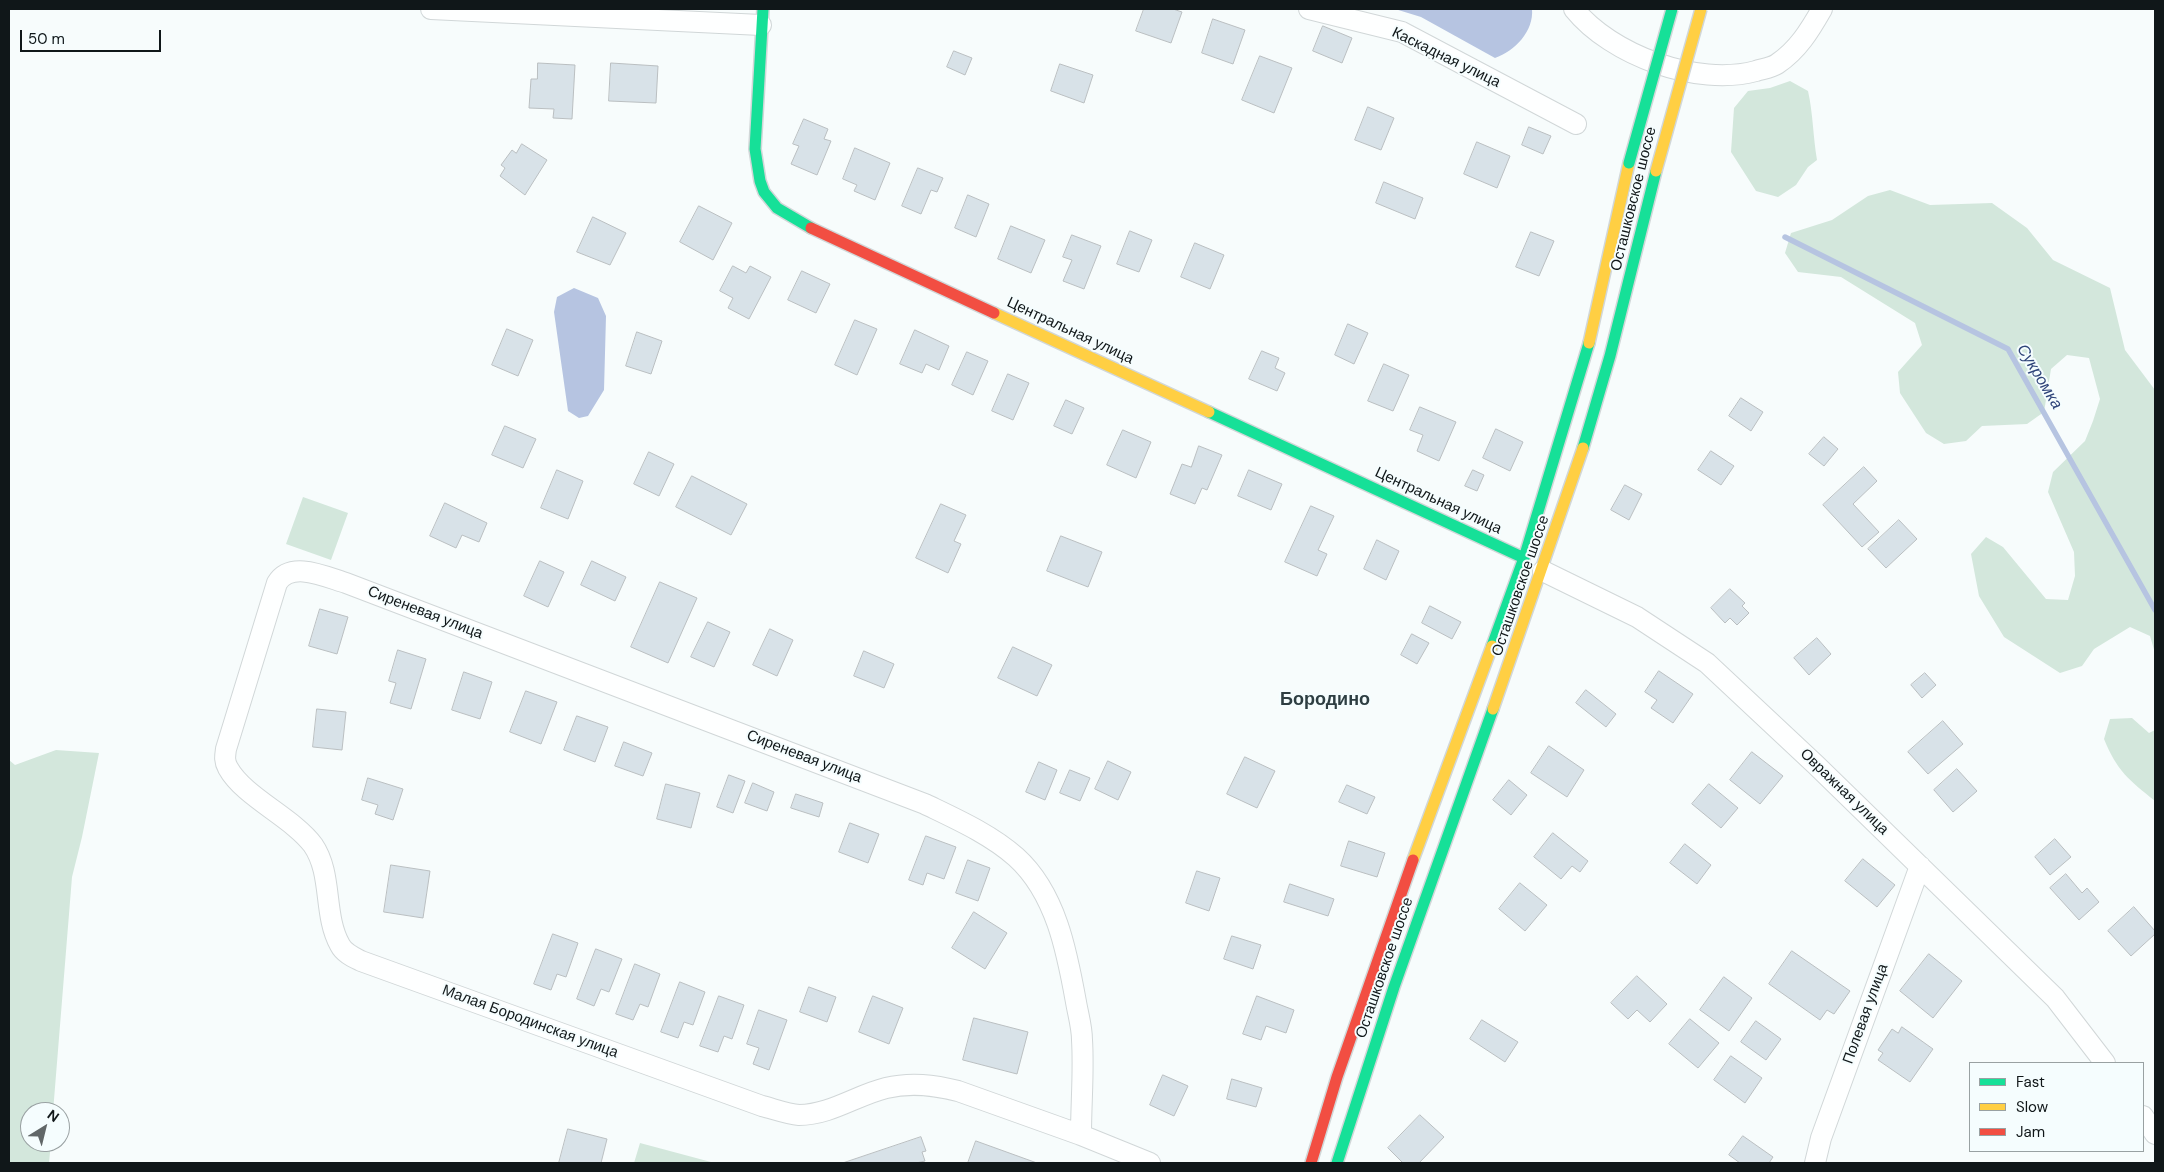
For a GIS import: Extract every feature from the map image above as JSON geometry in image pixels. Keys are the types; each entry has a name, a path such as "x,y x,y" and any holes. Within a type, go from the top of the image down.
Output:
{"main road":[{"name":"Осташковское шоссе","path":"1311,1163 1337,1078 1402,889 1448,770 1524,558 1557,453 1594,327 1629,164 1672,9"},
{"name":"Осташковское шоссе","path":"1338,1163 1360,1087 1422,905 1543,571 1579,461 1616,333 1656,171 1701,9"},
{"name":"Центральная улица","path":"762,17 755,150 759,181 766,198 786,215 814,230 1524,558"}],"street":[{"path":"431,9 762,17"},
{"name":"Каскадная улица","path":"1309,9 1402,32 1576,124"},
{"path":"1574,9 1589,25 1608,39 1649,60 1694,73 1739,75 1776,65 1803,42 1822,9"},
{"path":"1591,9 1614,29 1653,48 1697,60 1740,63 1772,54 1795,33 1810,9"},
{"name":"Овражная улица","path":"1543,571 1638,617 1707,663 2056,998 2104,1062"},
{"name":"Малая Бородинская улица","path":"308,572 288,572 281,576 277,583 226,749 225,759 227,766 241,783 303,834 314,846 322,864 335,934 340,947 349,955 361,962 762,1106 798,1115 819,1112 885,1088 912,1084 958,1091 1081,1134 1150,1163"},
{"name":"Сиреневая улица","path":"308,572 346,583 925,804 962,821 996,842 1017,858 1034,878 1050,906 1068,952 1082,1038 1081,1134"},
{"name":"Полевая улица","path":"1814,1163 1821,1138 1920,866"},
{"path":"2144,1118 2155,1134"}],"green space":[{"path":"1790,81 1808,91 1817,160 1808,167 1796,185 1778,197 1756,191 1731,152 1734,108 1748,91 1770,88"},
{"path":"1890,190 1930,205 1992,203 2027,228 2053,260 2110,288 2125,350 2155,390 2155,653 2150,636 2130,627 2094,649 2082,666 2060,673 2004,637 1979,596 1971,554 1986,537 2003,547 2046,599 2068,600 2075,576 2074,552 2048,492 2053,472 2085,441 2100,399 2089,358 2067,355 2051,369 2044,412 2027,424 1982,426 1966,441 1944,444 1926,433 1900,393 1898,372 1922,345 1915,323 1841,277 1798,272 1785,253 1791,233 1832,220 1868,196"},
{"path":"303,497 348,513 331,560 286,544"},
{"path":"2132,718 2149,733 2155,730 2155,801 2119,767 2104,739 2110,719"},
{"path":"56,750 99,753 72,877 54,1102 20,1102 20,1152 50,1152 49,1163 9,1163 9,760 15,765"},
{"path":"640,1143 711,1162 634,1163"}],"water":[{"path":"1395,9 1532,9 1532,17 1522,39 1510,50 1495,58 1421,17"},
{"path":"574,288 598,298 606,316 604,390 588,416 579,418 568,411 554,312 557,297"}],"building":[{"path":"1144,9 1173,9 1182,12 1171,43 1136,31"},
{"path":"1213,19 1245,30 1233,64 1202,53"},
{"path":"1323,26 1352,38 1342,63 1313,51"},
{"path":"954,51 972,58 965,75 947,67"},
{"path":"1260,56 1292,68 1274,113 1242,100"},
{"path":"538,63 575,65 572,119 553,118 554,109 529,108 531,79 537,79"},
{"path":"611,63 658,66 656,103 609,101"},
{"path":"1060,64 1093,75 1084,103 1051,91"},
{"path":"1368,107 1394,118 1381,150 1355,140"},
{"path":"804,119 828,129 824,139 831,141 817,175 791,164 799,146 793,144"},
{"path":"1529,127 1551,136 1543,154 1522,145"},
{"path":"1477,142 1510,156 1497,188 1464,174"},
{"path":"522,144 547,160 525,195 500,176 505,168 501,165 512,150 516,153"},
{"path":"855,148 890,163 875,200 854,191 857,185 843,179"},
{"path":"918,168 943,178 937,192 931,190 921,214 902,206"},
{"path":"1384,182 1423,198 1415,219 1376,203"},
{"path":"968,195 989,204 976,237 955,228"},
{"path":"699,206 732,223 713,260 680,242"},
{"path":"593,217 626,233 610,265 577,252"},
{"path":"1011,226 1045,240 1031,273 998,259"},
{"path":"1130,231 1152,240 1139,272 1117,264"},
{"path":"1531,232 1554,241 1539,276 1516,267"},
{"path":"1072,235 1101,246 1084,289 1063,281 1072,260 1063,257"},
{"path":"1195,243 1224,255 1210,289 1181,277"},
{"path":"733,266 746,273 750,266 771,277 749,319 728,308 733,298 720,291"},
{"path":"802,271 830,284 816,313 788,300"},
{"path":"855,320 877,329 857,375 835,365"},
{"path":"1348,324 1368,333 1354,364 1335,355"},
{"path":"507,329 533,340 518,376 492,365"},
{"path":"915,330 949,346 939,370 926,364 922,373 900,364"},
{"path":"637,332 662,341 651,374 626,366"},
{"path":"1262,351 1279,358 1275,368 1285,373 1277,391 1249,379"},
{"path":"967,352 988,361 973,395 952,385"},
{"path":"1384,364 1409,375 1393,411 1368,401"},
{"path":"1008,374 1029,383 1013,420 992,411"},
{"path":"1741,398 1763,412 1751,431 1729,416"},
{"path":"1066,400 1084,408 1072,434 1054,426"},
{"path":"1420,407 1456,422 1439,461 1417,451 1423,435 1410,430"},
{"path":"505,426 536,439 523,468 492,455"},
{"path":"1496,429 1523,442 1510,471 1483,458"},
{"path":"1123,430 1151,442 1136,478 1107,465"},
{"path":"1824,437 1838,449 1824,466 1809,454"},
{"path":"1199,446 1222,455 1207,490 1202,488 1195,504 1170,494 1182,464 1191,467"},
{"path":"1711,451 1734,466 1721,485 1698,470"},
{"path":"649,452 674,464 659,496 634,484"},
{"path":"1864,467 1877,481 1853,504 1879,532 1862,547 1823,505"},
{"path":"557,470 583,481 568,519 541,508"},
{"path":"1249,470 1282,484 1271,510 1238,496"},
{"path":"1473,470 1484,475 1477,491 1465,486"},
{"path":"692,476 747,504 731,535 676,507"},
{"path":"1625,485 1642,494 1629,520 1611,510"},
{"path":"445,503 487,523 479,542 462,535 456,548 430,536"},
{"path":"941,504 966,515 954,541 961,544 948,573 916,558"},
{"path":"1311,506 1334,516 1318,550 1327,554 1317,576 1285,562"},
{"path":"1899,520 1917,539 1886,568 1868,549"},
{"path":"1061,536 1102,552 1088,587 1047,571"},
{"path":"1377,540 1399,551 1386,580 1364,569"},
{"path":"540,561 564,572 548,607 524,596"},
{"path":"592,561 626,577 615,601 581,585"},
{"path":"660,582 697,598 668,663 631,647"},
{"path":"1730,589 1745,603 1742,606 1749,613 1737,625 1730,618 1725,623 1711,608"},
{"path":"1430,606 1461,622 1452,639 1422,623"},
{"path":"320,609 348,617 337,654 309,646"},
{"path":"708,622 730,632 714,667 691,657"},
{"path":"770,629 793,640 777,676 753,665"},
{"path":"1412,634 1429,643 1417,664 1401,655"},
{"path":"1817,638 1831,654 1809,675 1794,658"},
{"path":"1013,647 1052,665 1037,696 998,678"},
{"path":"398,650 426,659 411,709 390,703 396,683 389,681"},
{"path":"864,651 894,664 884,688 854,676"},
{"path":"1659,671 1693,694 1673,723 1651,708 1657,700 1645,692"},
{"path":"464,672 492,682 480,719 452,710"},
{"path":"1925,673 1936,685 1922,698 1911,685"},
{"path":"1586,690 1616,714 1606,727 1576,703"},
{"path":"526,691 557,702 541,744 510,732"},
{"path":"317,709 346,712 342,750 313,747"},
{"path":"577,716 608,727 595,762 564,750"},
{"path":"1943,721 1963,744 1928,774 1908,752"},
{"path":"624,742 652,753 643,776 615,766"},
{"path":"1549,746 1584,770 1567,797 1531,773"},
{"path":"1752,752 1783,776 1760,804 1730,780"},
{"path":"1245,757 1275,771 1257,808 1227,794"},
{"path":"1108,761 1131,772 1118,800 1095,789"},
{"path":"1039,762 1057,770 1045,800 1026,792"},
{"path":"1957,769 1977,791 1953,812 1934,790"},
{"path":"1070,770 1090,778 1080,801 1060,793"},
{"path":"729,775 745,781 733,813 717,807"},
{"path":"368,778 403,789 393,820 375,814 378,805 362,800"},
{"path":"1509,780 1527,795 1511,815 1493,800"},
{"path":"753,783 774,792 767,811 745,803"},
{"path":"666,784 700,793 691,828 657,819"},
{"path":"1709,784 1738,808 1721,828 1692,804"},
{"path":"1347,785 1375,797 1367,814 1339,802"},
{"path":"796,794 823,803 819,817 791,808"},
{"path":"850,823 879,834 868,863 839,852"},
{"path":"1553,833 1588,861 1580,872 1572,866 1561,879 1534,857"},
{"path":"926,836 956,847 944,879 927,873 923,885 909,880"},
{"path":"2055,839 2071,857 2050,875 2035,857"},
{"path":"1349,841 1385,853 1377,877 1341,866"},
{"path":"1685,844 1711,865 1697,884 1670,863"},
{"path":"1863,859 1895,885 1877,907 1845,881"},
{"path":"968,860 990,868 978,901 956,893"},
{"path":"391,865 430,871 423,918 384,912"},
{"path":"1197,871 1220,878 1209,911 1186,903"},
{"path":"2066,874 2082,893 2087,888 2099,902 2079,920 2050,888"},
{"path":"1520,883 1547,905 1525,931 1499,909"},
{"path":"1290,884 1334,899 1328,916 1284,902"},
{"path":"2134,907 2155,931 2155,934 2131,956 2108,931"},
{"path":"974,912 1007,933 985,969 952,948"},
{"path":"553,934 578,943 566,977 557,974 551,990 534,984"},
{"path":"1232,936 1261,945 1253,969 1224,959"},
{"path":"596,949 622,959 609,992 601,989 594,1006 577,999"},
{"path":"1792,951 1850,991 1834,1014 1827,1010 1820,1020 1769,984"},
{"path":"1929,954 1962,981 1933,1018 1900,991"},
{"path":"635,964 660,974 648,1007 640,1004 633,1020 616,1014"},
{"path":"1637,976 1667,1004 1650,1022 1637,1010 1628,1019 1611,1003"},
{"path":"1724,977 1752,998 1729,1031 1700,1010"},
{"path":"680,982 705,992 693,1025 684,1022 678,1038 661,1032"},
{"path":"809,987 836,997 827,1022 800,1012"},
{"path":"719,996 744,1005 732,1039 724,1036 718,1052 700,1046"},
{"path":"873,996 903,1008 889,1044 859,1032"},
{"path":"1257,996 1294,1010 1286,1033 1266,1026 1261,1040 1243,1034"},
{"path":"759,1010 787,1020 769,1070 753,1064 759,1048 747,1044"},
{"path":"974,1018 1028,1032 1017,1074 963,1060"},
{"path":"1690,1019 1719,1043 1698,1068 1669,1044"},
{"path":"1482,1020 1518,1042 1505,1062 1470,1039"},
{"path":"1756,1021 1781,1039 1766,1060 1741,1042"},
{"path":"1902,1027 1933,1049 1910,1082 1878,1060 1883,1053 1878,1050 1892,1029 1898,1033"},
{"path":"1731,1056 1762,1078 1745,1103 1714,1080"},
{"path":"1163,1075 1188,1086 1174,1116 1150,1105"},
{"path":"1232,1079 1262,1088 1256,1107 1227,1099"},
{"path":"1420,1115 1444,1137 1419,1163 1403,1163 1388,1148"},
{"path":"568,1129 607,1139 601,1163 559,1163"},
{"path":"1743,1136 1773,1157 1769,1163 1740,1163 1729,1155"},
{"path":"921,1137 926,1151 922,1152 925,1161 916,1163 843,1163"},
{"path":"976,1141 1037,1163 968,1163"}],"waterway":[{"name":"Сукромка","path":"1785,237 2008,349 2155,610"}],"traffic: fast":[{"path":"763,9 755,149 760,181 764,192 777,208 811,228"},
{"path":"1629,163 1672,9"},
{"path":"1583,448 1610,356 1656,171"},
{"path":"1492,646 1524,558 1589,343"},
{"path":"1209,412 1524,558"},
{"path":"1337,1163 1394,987 1493,709"}],"traffic: slow":[{"path":"1656,171 1701,9"},
{"path":"1589,343 1629,163"},
{"path":"994,313 1209,412"},
{"path":"1493,709 1583,448"},
{"path":"1413,860 1492,646"}],"traffic: jam":[{"path":"811,228 994,313"},
{"path":"1311,1163 1337,1077 1413,860"}],"district":[{"name":"Бородино","path":"1325,700"}]}
